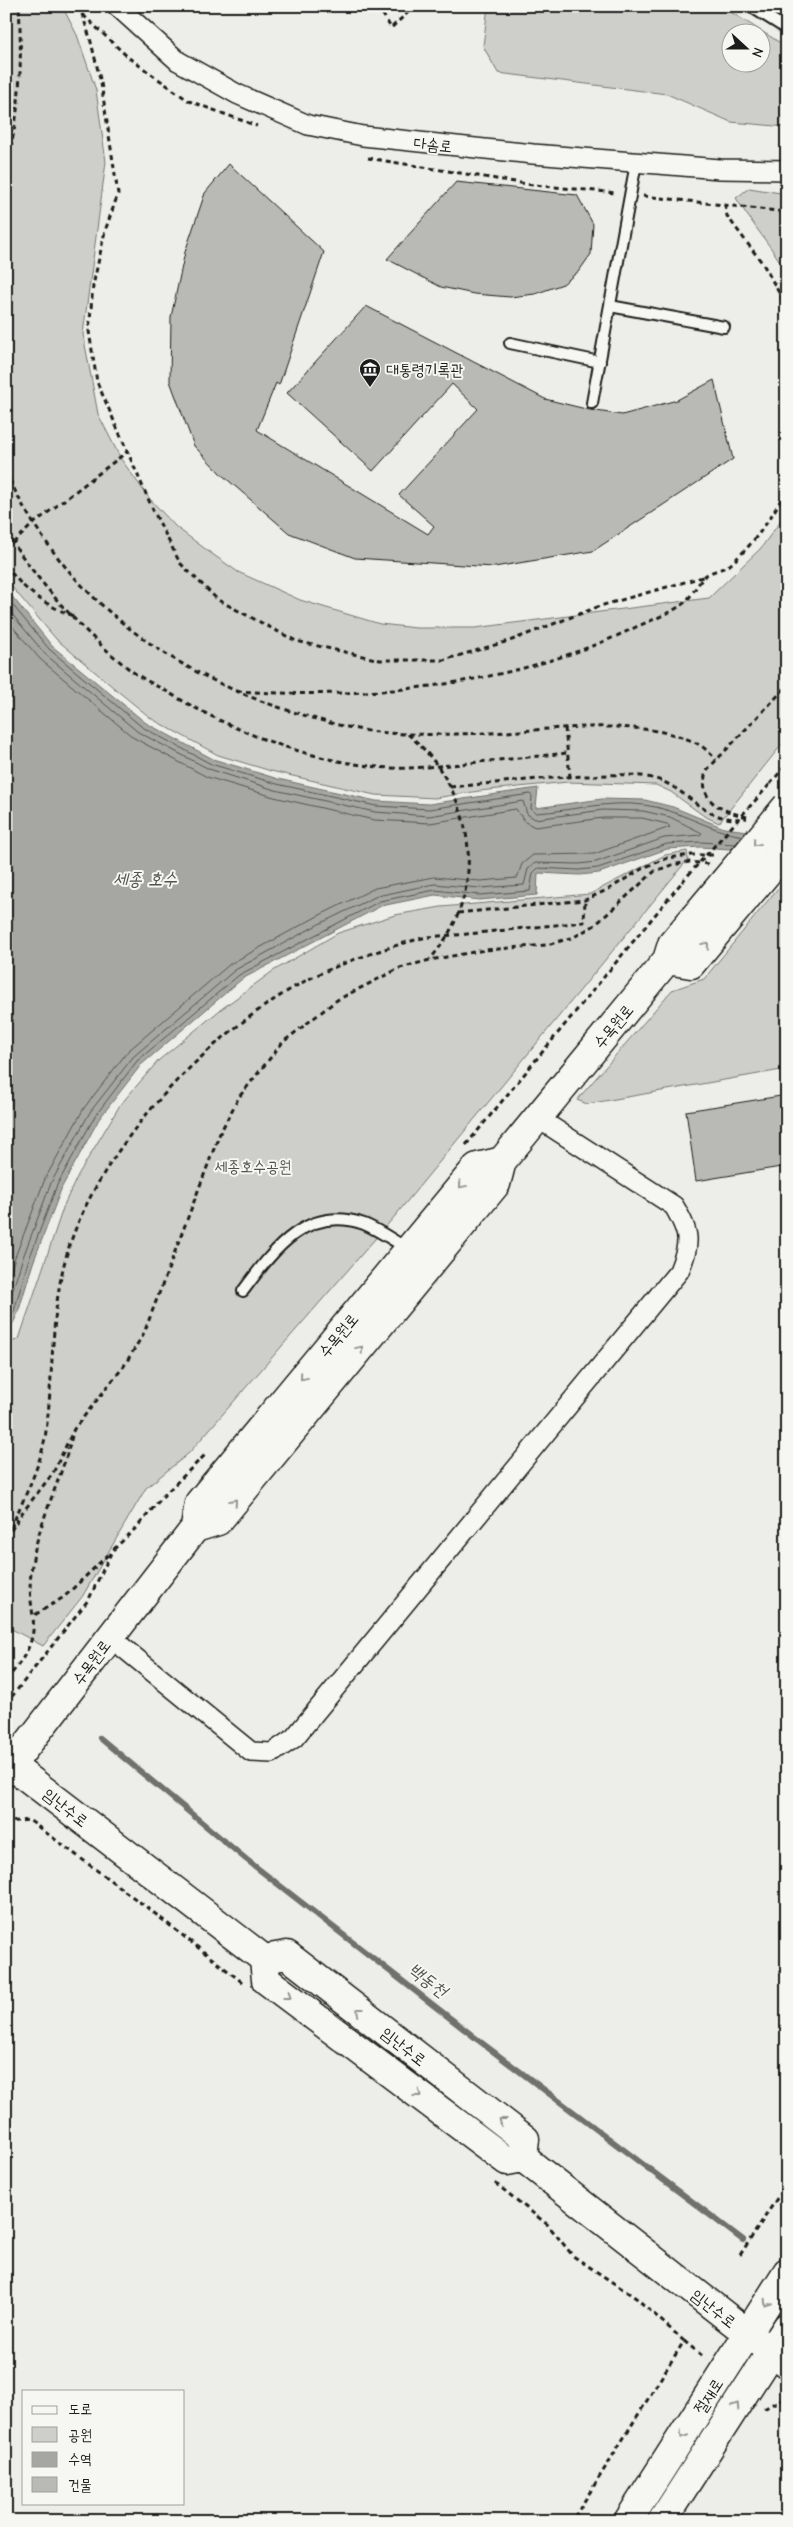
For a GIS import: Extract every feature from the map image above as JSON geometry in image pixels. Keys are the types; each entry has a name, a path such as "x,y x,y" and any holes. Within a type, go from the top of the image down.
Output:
{"street":[{"name":"다솜로","path":"116,6 178,61 237,94 308,125 363,136 636,163 787,170"},
{"name":"수목원로","path":"195,1528 218,1520 496,1184 502,1161 667,960 672,944 720,873 787,806"},
{"path":"667,960 691,964 787,849"},
{"path":"110,1637 251,1752 272,1753 294,1738 679,1271 688,1247 685,1225 674,1206 536,1118"},
{"name":"수목원로","path":"9,1769 195,1528 199,1503 477,1167 502,1161"},
{"name":"임난수로","path":"9,1769 264,1959 287,1955 525,2139 523,2158 779,2358"},
{"name":"절재로","path":"628,2521 787,2272"},
{"name":"절재로","path":"662,2521 779,2358 787,2327"}],"lane":[{"path":"750,6 787,29"},
{"path":"592,403 636,163"},
{"path":"610,306 724,327"},
{"path":"510,342 600,362"},
{"path":"243,1291 279,1244 299,1229 321,1222 336,1220 366,1225 408,1250"}],"path":[{"path":"6,165 17,106 21,46 18,6"},
{"path":"76,6 82,14 90,38 101,83 118,194 105,231 93,286 89,331 98,382 153,510 180,562 218,600 296,641 341,653 380,660 444,660 512,640 600,606 706,576 730,565 752,541 780,503 787,487"},
{"path":"378,6 391,28 415,6"},
{"path":"725,205 727,216 763,264 787,307"},
{"path":"13,543 33,524 128,451"},
{"path":"6,472 33,524 56,558 92,596 134,632 172,660 234,691 328,723 378,732 408,734 565,728 644,730 678,736 699,744 716,760"},
{"path":"6,532 40,578 75,617 134,672 182,701 281,746 342,763 391,768 438,766 567,753"},
{"path":"6,565 29,593 49,606 75,617"},
{"path":"234,691 337,695 439,685 484,677 571,654 614,638 683,604 706,576"},
{"path":"451,789 570,777 622,775 651,778 670,784 710,813 730,821 751,818 715,806 706,794 703,782 706,771 787,686"},
{"path":"565,728 570,777"},
{"path":"408,734 423,747 438,766 451,789 463,817 468,845 468,872 462,903 448,936 430,960"},
{"path":"682,882 787,764"},
{"path":"458,913 585,900 609,889 645,867 668,858 691,854 718,855"},
{"path":"6,1538 22,1513 54,1473 74,1428 124,1366 144,1333 220,1133 239,1097 283,1042 337,1000 400,968 430,960 485,950 547,945 574,937 596,925 655,871 672,865 690,862 720,873"},
{"path":"6,1538 31,1481 46,1433 53,1335 66,1257 86,1207 105,1172 148,1112 189,1067 254,1013 306,980 418,939 584,922 585,900"},
{"path":"6,1680 23,1660 34,1632 31,1572 40,1532 65,1464 74,1428"},
{"path":"33,1616 64,1597 112,1551"},
{"path":"6,1826 9,1822 29,1820 149,1909 249,1988"},
{"path":"487,2177 548,2225 572,2256 636,2298 684,2341 572,2521"},
{"path":"740,2255 787,2183"},
{"path":"765,2408 787,2396"}],"green space":[{"path":"6,6 62,6 77,35 96,90 106,162 83,334 98,414 121,459 149,498 176,527 238,572 300,600 380,624 416,628 475,628 709,598 761,548 787,512 787,738 719,823 704,816 671,792 656,785 568,782 479,791 435,798 375,795 271,771 218,755 152,719 56,639 6,580"},
{"path":"488,6 721,6 747,22 720,22 720,72 770,72 770,36 787,47 787,127 731,122 667,94 498,73 483,46"},
{"path":"749,188 787,194 787,273 736,198"},
{"name":"세종호수공원","path":"687,851 688,859 395,1216 189,1453 146,1488 82,1597 43,1646 6,1626 6,1344 19,1339 64,1205 78,1175 120,1105 159,1060 220,1010 273,971 338,933 395,915 441,907 590,894 665,855"},
{"path":"787,877 787,1069 587,1104 577,1100 672,990 704,979"}],"water":[{"name":"세종 호수","path":"6,589 52,646 146,723 213,759 278,779 376,801 429,804 538,788 536,808 602,799 645,800 673,807 724,828 787,836 787,853 700,847 667,849 599,873 580,875 538,873 537,895 479,900 435,895 381,906 242,979 141,1065 99,1119 62,1187 33,1263 18,1313 6,1338"}],"building":[{"path":"229,164 324,252 279,385 276,383 257,430 428,534 434,526 399,495 478,409 452,384 373,471 287,393 366,306 545,399 590,410 622,415 677,400 714,380 733,459 593,551 494,567 355,558 289,533 221,474 194,446 170,381 171,317 185,252 205,193"},
{"path":"456,182 577,195 593,224 591,254 579,271 563,284 535,294 510,297 474,294 441,287 387,259"},
{"path":"787,1095 787,1166 696,1181 686,1111"}],"waterway":[{"name":"백동천","path":"100,1738 247,1860 482,2043 743,2240"}],"place":[{"name":"대통령기록관","path":"370,388"}]}
